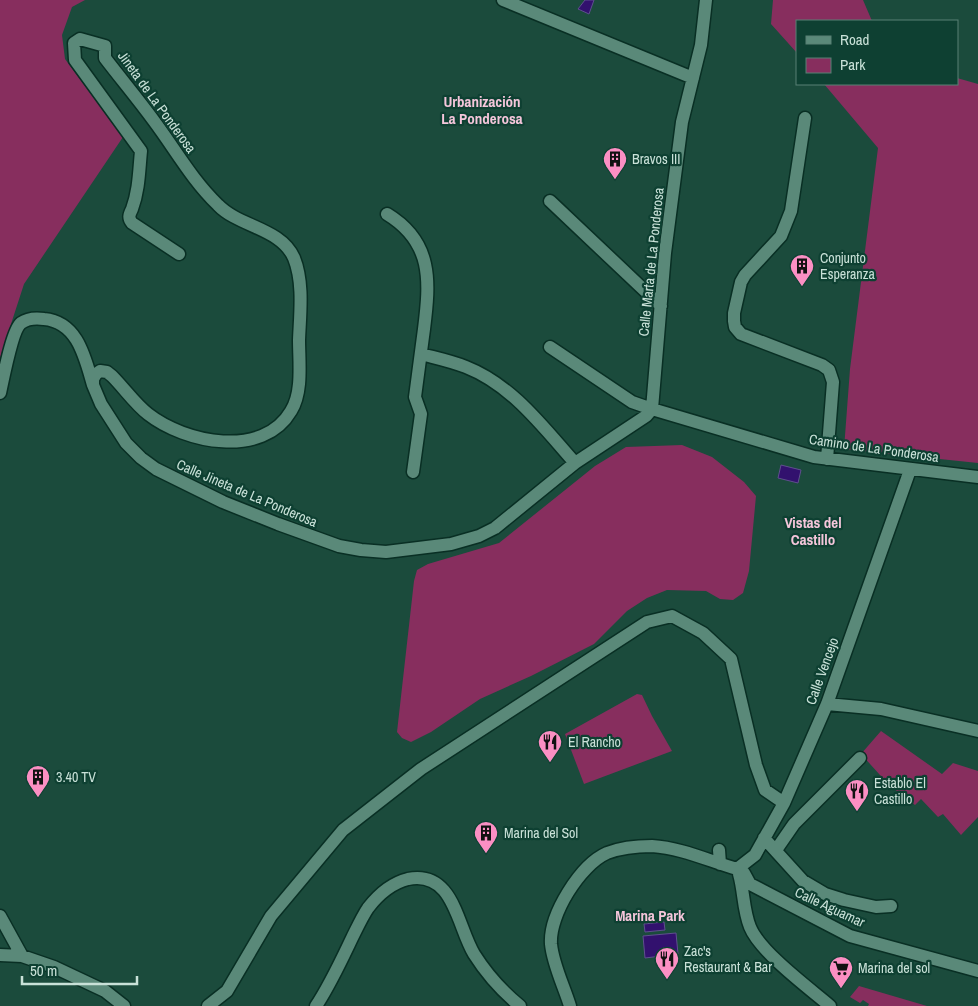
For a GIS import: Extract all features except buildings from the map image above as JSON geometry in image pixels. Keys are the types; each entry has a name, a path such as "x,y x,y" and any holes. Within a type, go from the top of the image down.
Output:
{"street":[{"path":"503,0 693,78"},
{"name":"Calle Marta de La Ponderosa","path":"652,409 665,253 682,122 702,45 706,0"},
{"name":"Jineta de La Ponderosa","path":"93,385 93,378 96,374 100,371 107,372 124,387 148,414 168,426 186,433 219,441 243,441 264,436 282,424 292,410 298,389 300,287 299,273 288,246 276,237 240,220 219,207 191,174 154,120 105,58 105,46 80,39 74,43 75,60 141,150 138,192 129,219 132,223 179,254"},
{"path":"805,118 791,211 780,236 744,275 734,313 734,321 735,327 741,334 822,365 829,370 833,382 827,460"},
{"path":"550,201 661,306"},
{"path":"387,214 402,223 413,236 428,274 429,292 415,398 421,414 413,472"},
{"name":"Calle Jineta de La Ponderosa","path":"0,393 14,335 21,324 34,318 51,319 64,326 75,336 84,353 93,385 102,404 126,443 140,458 156,469 223,502 278,524 339,546 386,552 451,544 479,536 495,528 575,463 646,416 652,409"},
{"name":"Camino de La Ponderosa","path":"550,347 632,402 652,409 827,460 978,477"},
{"path":"421,354 467,367 503,388 527,408 575,463"},
{"name":"Calle Vencejo","path":"737,869 755,855 784,803 827,704 910,470"},
{"path":"208,1006 227,991 271,916 343,830 421,769 647,622 672,616 703,633 731,659 759,773 765,790 784,803"},
{"path":"827,704 881,709 978,731"},
{"path":"776,850 794,824 860,758"},
{"path":"764,838 803,881 825,894 876,907 892,906"},
{"path":"570,1006 555,962 551,943 554,925 561,905 583,872 594,861 608,853 642,847 674,849 737,869 743,887 744,907 750,928 776,960 830,1006"},
{"path":"720,850 720,864"},
{"name":"Calle Aguamar","path":"737,869 744,873 750,884 850,936 978,971"},
{"path":"316,1006 328,988 368,908 390,888 404,880 413,878 430,880 442,888 452,903 474,954 520,1006"},
{"path":"0,916 22,956"},
{"path":"0,955 22,956 54,967 105,991 124,1006"}],"green space":[{"path":"0,0 85,0 72,7 62,35 65,59 123,137 24,284 0,358"},
{"path":"773,0 863,0 872,20 796,20 796,52 771,24"},
{"path":"958,78 978,84 978,463 844,449 850,369 878,148 825,85 958,85"},
{"path":"682,445 712,457 744,482 756,496 749,571 743,593 733,600 720,599 706,591 667,590 647,598 627,611 594,644 480,699 431,732 411,742 402,738 397,732 414,581 417,570 428,564 499,543 595,466 626,447"},
{"path":"637,694 642,695 672,751 584,784 565,734"},
{"path":"881,731 942,774 953,763 978,771 978,817 961,835 943,814 938,817 921,799 915,805 889,785 861,754"},
{"path":"859,986 927,1006 868,1006 869,1004 863,1000 860,1003 850,997"}],"shaded area":[{"path":"585,0 594,0 589,14 578,9"},
{"path":"781,465 801,470 798,483 778,478"},
{"path":"664,922 665,930 645,932 644,924"},
{"path":"676,933 678,954 645,958 643,936"}],"place":[{"name":"Bravos III","path":"615,180"},
{"name":"Conjunto Esperanza","path":"802,287"},
{"name":"El Rancho","path":"550,763"},
{"name":"3.40 TV","path":"38,798"},
{"name":"Establo El Castillo","path":"857,812"},
{"name":"Marina del Sol","path":"486,854"},
{"name":"Zac's Restaurant & Bar","path":"667,980"},
{"name":"Marina del sol","path":"841,989"}],"district":[{"name":"Urbanización La Ponderosa","path":"482,110"},
{"name":"Vistas del Castillo","path":"813,532"},
{"name":"Marina Park","path":"650,916"}]}
